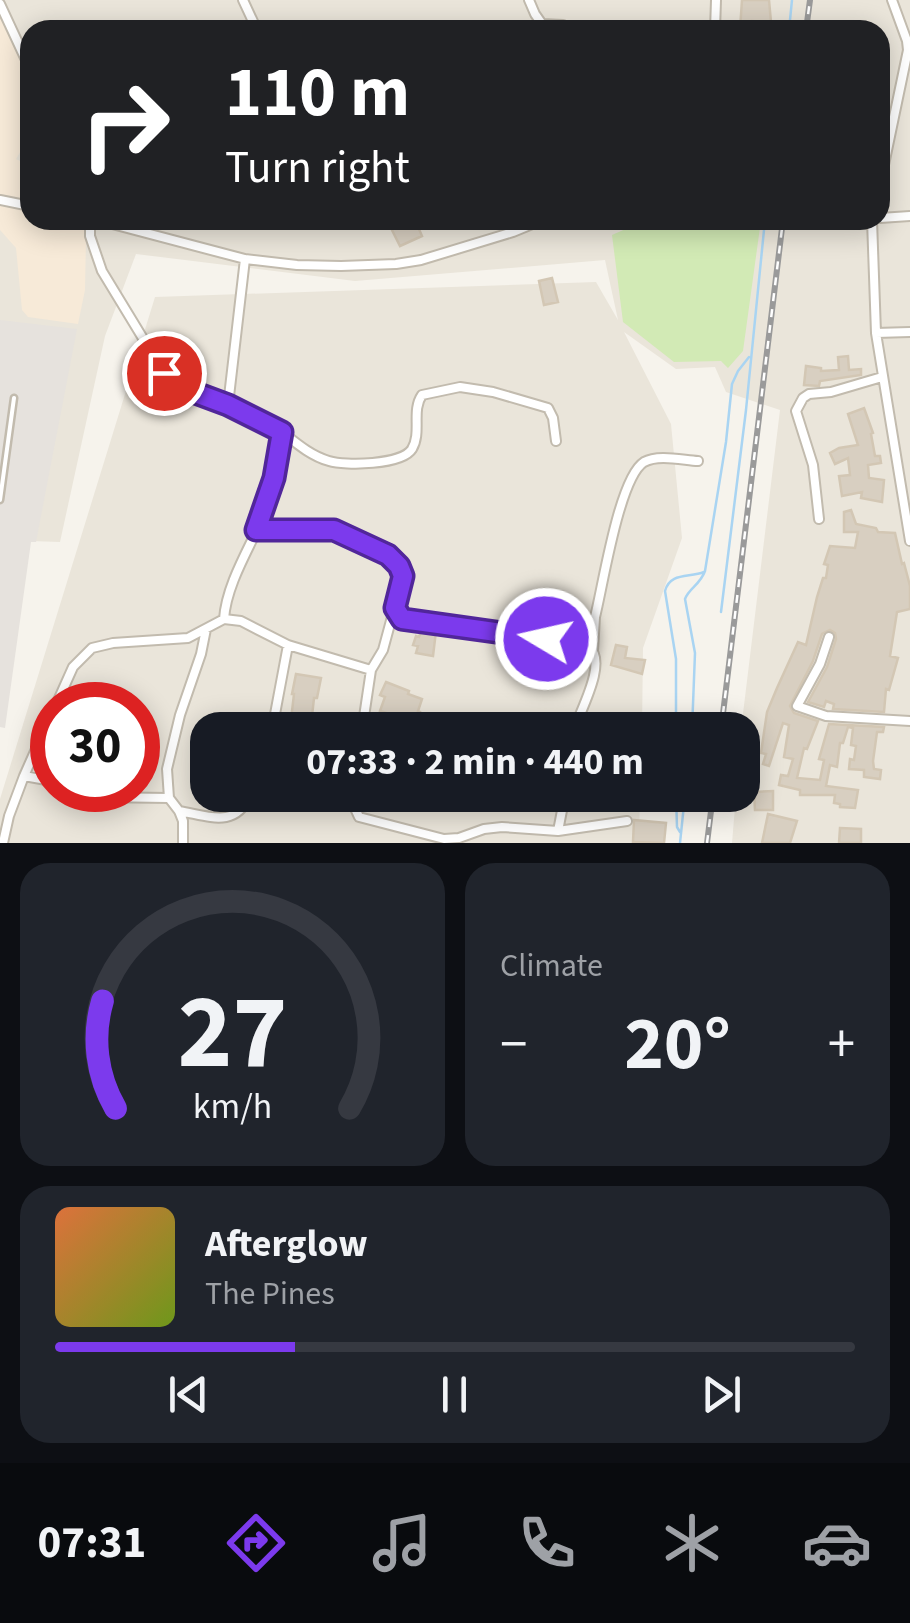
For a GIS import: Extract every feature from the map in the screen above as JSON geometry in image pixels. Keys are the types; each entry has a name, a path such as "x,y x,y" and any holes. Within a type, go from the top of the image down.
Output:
{"street":[{"path":"890,137 909,42 892,0"},
{"path":"0,4 20,46"},
{"path":"90,230 102,271 164,373 185,389 282,432 325,460 342,464 392,460 408,454 416,436 416,406 422,396 460,388 494,392 548,408 556,441"},
{"path":"140,230 245,259 298,265 396,264 518,230"},
{"path":"872,230 876,334 910,542"},
{"path":"228,405 245,259"},
{"path":"876,334 910,332"},
{"path":"818,519 813,465 796,411 798,404 810,394 882,378"},
{"path":"224,619 225,606 274,478 282,432"},
{"path":"580,712 594,678 595,617 626,489 644,462 654,458 698,460"},
{"path":"256,530 334,530 388,555 399,566 403,576 383,650 371,670 365,712"},
{"path":"395,608 402,619 585,644 594,651"},
{"path":"546,639 595,617"},
{"path":"66,682 73,667 92,648 188,638 224,619 241,620 288,646 371,670"},
{"path":"183,843 183,822 180,810 169,798 166,769 206,629"},
{"path":"829,637 798,706 826,716 910,722"},
{"path":"275,712 288,646"},
{"path":"3,843 30,762"},
{"path":"24,776 30,777"},
{"path":"160,798 169,798"},
{"path":"180,810 218,818 230,818 239,812"},
{"path":"357,812 359,816 444,839 502,827 558,831 627,821"},
{"path":"558,831 561,812"}],"lane":[{"path":"0,500 14,398"}],"shaded area":[{"path":"0,0 910,0 910,843 732,843 735,812 760,812 760,712 743,712 780,410 726,392 715,367 676,369 624,332 671,424 682,538 643,648 642,712 190,712 190,812 640,812 639,843 0,843 0,799 30,702 30,812 160,812 160,682 36,682 155,297 596,282 618,320 605,260 355,281 136,254 105,336 60,542 0,540"},
{"path":"0,2 20,55 20,152 16,159 20,161 20,230 87,230 85,290 78,324 28,317 22,310 16,248 0,230"},
{"path":"0,320 77,329 36,542 31,542 5,728 0,727"}],"green space":[{"path":"623,230 760,230 743,351 728,368 721,361 674,362 623,322 612,235"}],"building":[{"path":"742,0 769,0 771,20 741,20"},
{"path":"392,230 419,230 422,236 400,246"},
{"path":"552,278 558,302 544,305 539,281"},
{"path":"848,356 849,370 861,369 861,375 820,381 819,386 804,385 806,366 821,371 839,370 838,357"},
{"path":"864,408 873,433 875,456 880,456 881,463 868,465 869,478 884,480 882,502 861,498 862,492 842,496 839,476 850,475 848,458 835,464 830,453 858,445 848,414"},
{"path":"851,510 856,524 895,533 910,586 910,609 897,612 890,656 898,658 889,690 886,689 884,712 833,709 834,704 826,701 824,707 808,702 827,667 836,639 830,630 822,634 790,706 794,713 818,721 807,749 804,748 797,778 820,780 824,760 819,759 829,724 884,727 883,732 877,732 873,761 874,769 881,770 880,779 864,777 864,770 849,769 856,746 851,745 853,728 848,727 840,743 837,767 830,765 826,786 858,790 855,808 840,807 834,803 835,795 800,795 800,790 779,785 781,775 788,776 793,759 784,757 789,725 783,723 769,766 763,764 766,754 761,753 767,712 777,688 798,642 806,645 817,597 826,578 828,565 824,564 830,546 855,548 858,532 844,532 844,512"},
{"path":"427,630 436,631 433,656 416,653 418,646 413,645 416,636"},
{"path":"616,645 627,647 625,658 645,660 642,674 611,665"},
{"path":"296,674 321,678 312,712 292,712"},
{"path":"386,682 409,691 408,694 422,699 420,712 380,711 385,697 380,695"},
{"path":"773,791 773,810 760,810 760,792"},
{"path":"768,814 797,821 790,843 762,843"},
{"path":"634,820 666,823 664,843 633,842"},
{"path":"840,828 861,829 861,843 839,843"}],"waterway":[{"path":"790,20 792,0"},
{"path":"721,612 764,230"},
{"path":"693,712 695,653 685,599 705,571 732,384 749,357"},
{"path":"676,712 676,659 665,591 676,578 704,572"},
{"path":"677,812 680,832"},
{"path":"680,843 683,812"}],"railway":[{"path":"807,20 810,0"},
{"path":"723,712 782,230"},
{"path":"707,843 711,812"}],"route":[{"path":"164,373 185,389 282,432 274,478 256,530 334,530 388,555 403,576 395,608 402,619 546,639"}]}
